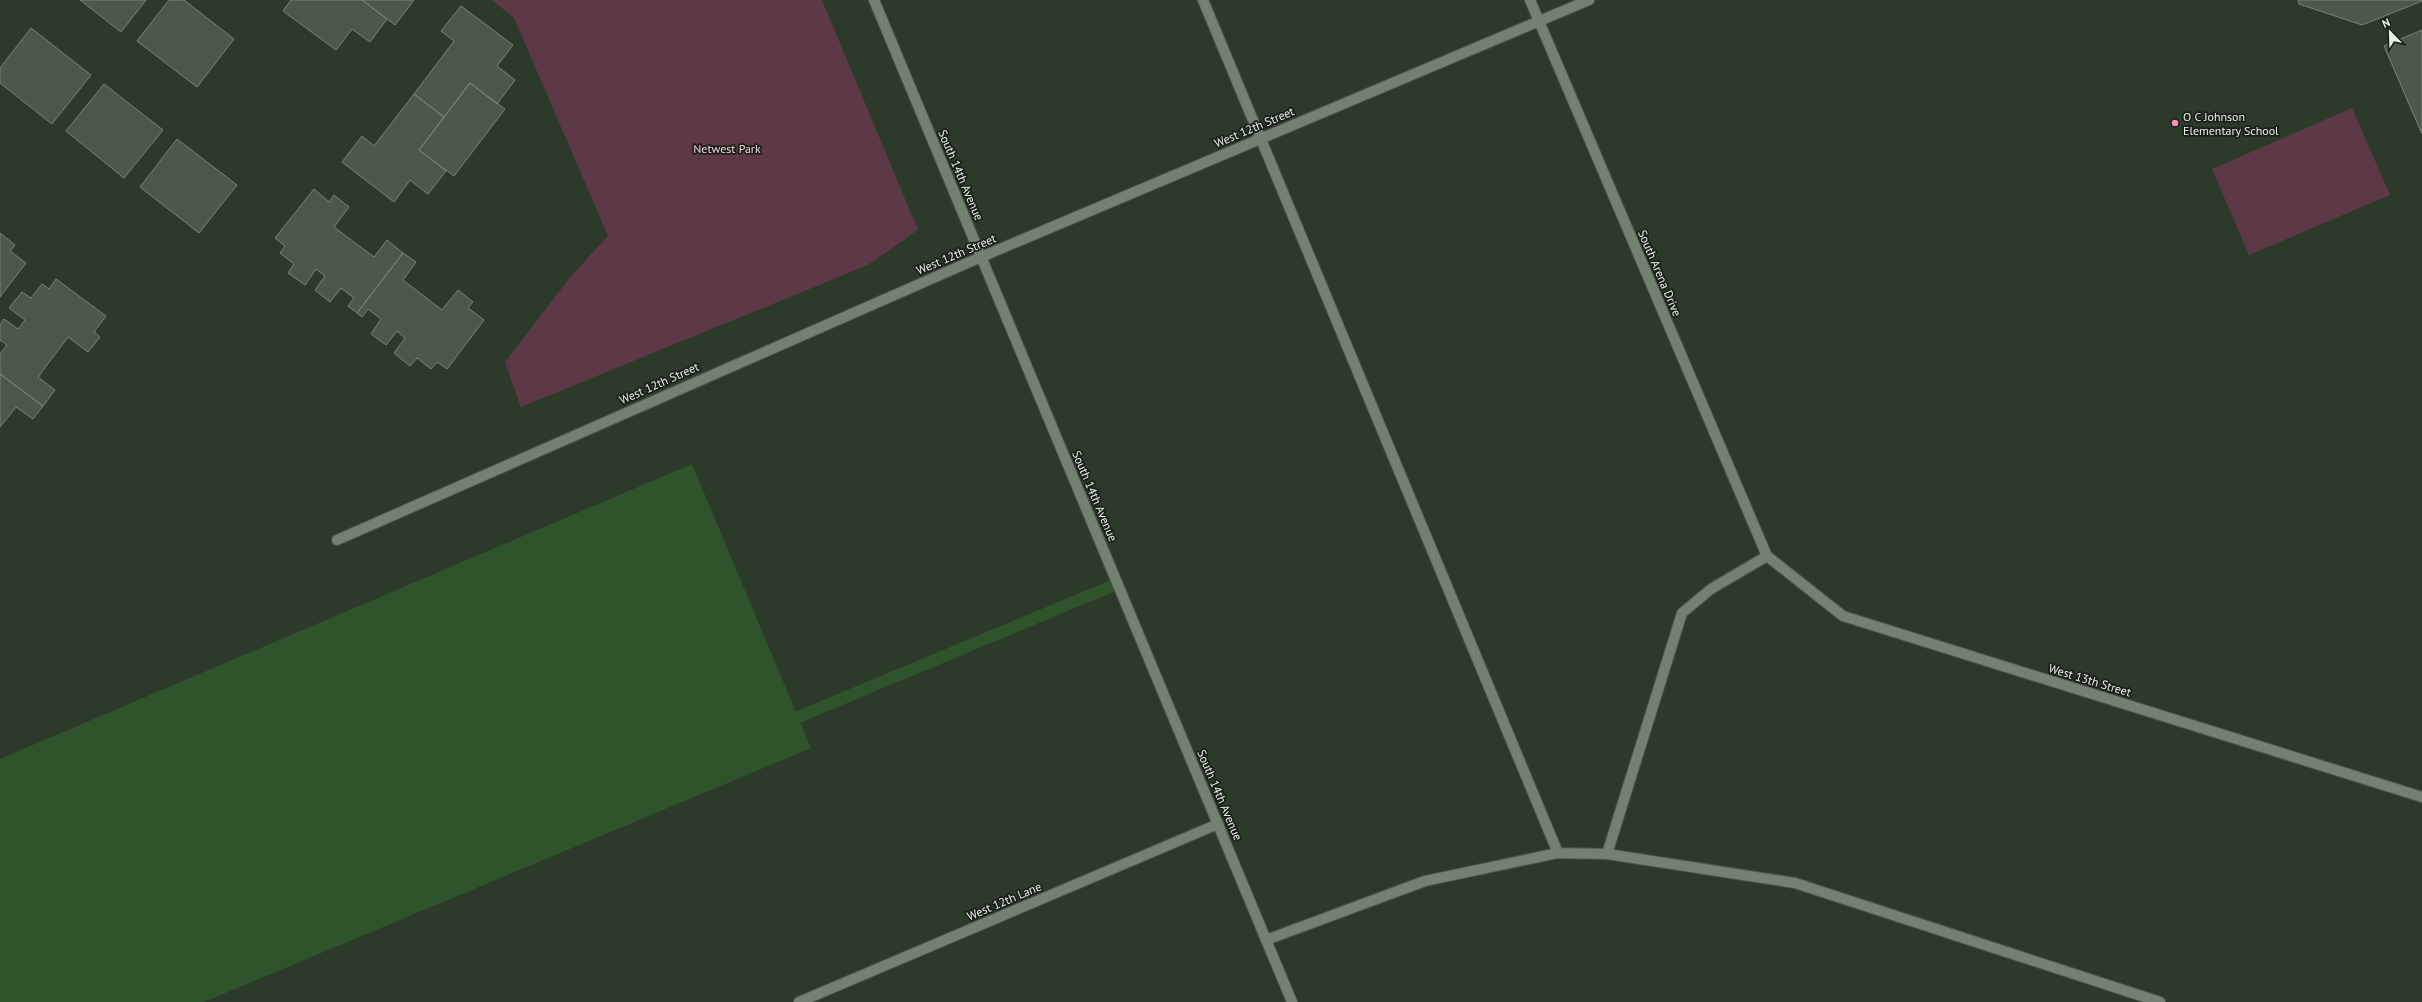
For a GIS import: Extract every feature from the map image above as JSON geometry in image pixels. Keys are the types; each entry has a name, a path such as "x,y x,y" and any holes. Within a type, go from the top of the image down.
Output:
{"street":[{"name":"South 14th Avenue","path":"874,0 1292,1002"},
{"path":"1203,0 1262,138 1558,853"},
{"name":"South Arena Drive","path":"1530,0 1767,556"},
{"name":"West 12th Street","path":"337,540 981,257 1589,0"},
{"path":"1607,854 1682,614 1711,589 1767,556"},
{"name":"West 13th Street","path":"1767,556 1843,616 2422,797"},
{"name":"West 12th Lane","path":"799,1002 1218,824"},
{"path":"1266,940 1425,881 1558,853 1607,854 1795,884 2160,1002"}],"green space":[{"name":"Netwest Park","path":"492,0 822,0 918,230 868,265 521,407 505,362 572,275 608,236 514,18"},
{"path":"2352,108 2390,195 2249,255 2212,169"}],"shaded area":[{"path":"692,464 811,748 204,1002 0,1002 0,759"}],"building":[{"path":"80,0 146,0 121,32"},
{"path":"169,0 184,0 234,39 197,87 137,41"},
{"path":"291,0 362,0 387,19 370,42 352,29 336,50 283,11"},
{"path":"362,0 414,0 395,25"},
{"path":"2298,0 2422,1 2362,25 2299,4"},
{"path":"461,6 513,45 497,66 515,80 497,104 470,83 444,117 414,94 454,41 441,31"},
{"path":"31,28 91,75 52,124 0,83 0,68"},
{"path":"2422,30 2422,134 2384,46"},
{"path":"470,83 505,109 454,176 419,150"},
{"path":"104,84 163,130 124,178 66,131"},
{"path":"414,94 444,117 419,150 446,171 428,194 410,180 394,202 342,162 362,136 374,146"},
{"path":"177,139 237,185 199,233 140,187"},
{"path":"314,189 329,202 334,195 349,207 334,227 374,257 387,240 403,253 357,313 348,306 354,298 341,288 330,302 315,290 325,276 316,269 305,285 288,273 294,264 280,253 285,246 275,238"},
{"path":"0,233 15,245 10,251 26,263 0,297"},
{"path":"403,253 416,262 403,280 442,310 458,290 473,302 468,308 484,320 447,369 437,362 431,369 417,358 410,366 394,353 405,338 397,331 386,345 371,334 381,319 368,309 362,317 357,313"},
{"path":"56,279 106,316 94,332 100,337 88,352 68,337 38,377 55,390 43,406 0,374 0,354 7,345 0,340 0,325 4,319 18,329 25,320 9,308 22,292 31,298 42,284 49,289"},
{"path":"0,374 43,406 33,419 16,407 0,427"}],"waterway":[{"path":"798,717 1117,584"}],"place":[{"name":"O C Johnson Elementary School","path":"2175,123"}]}
